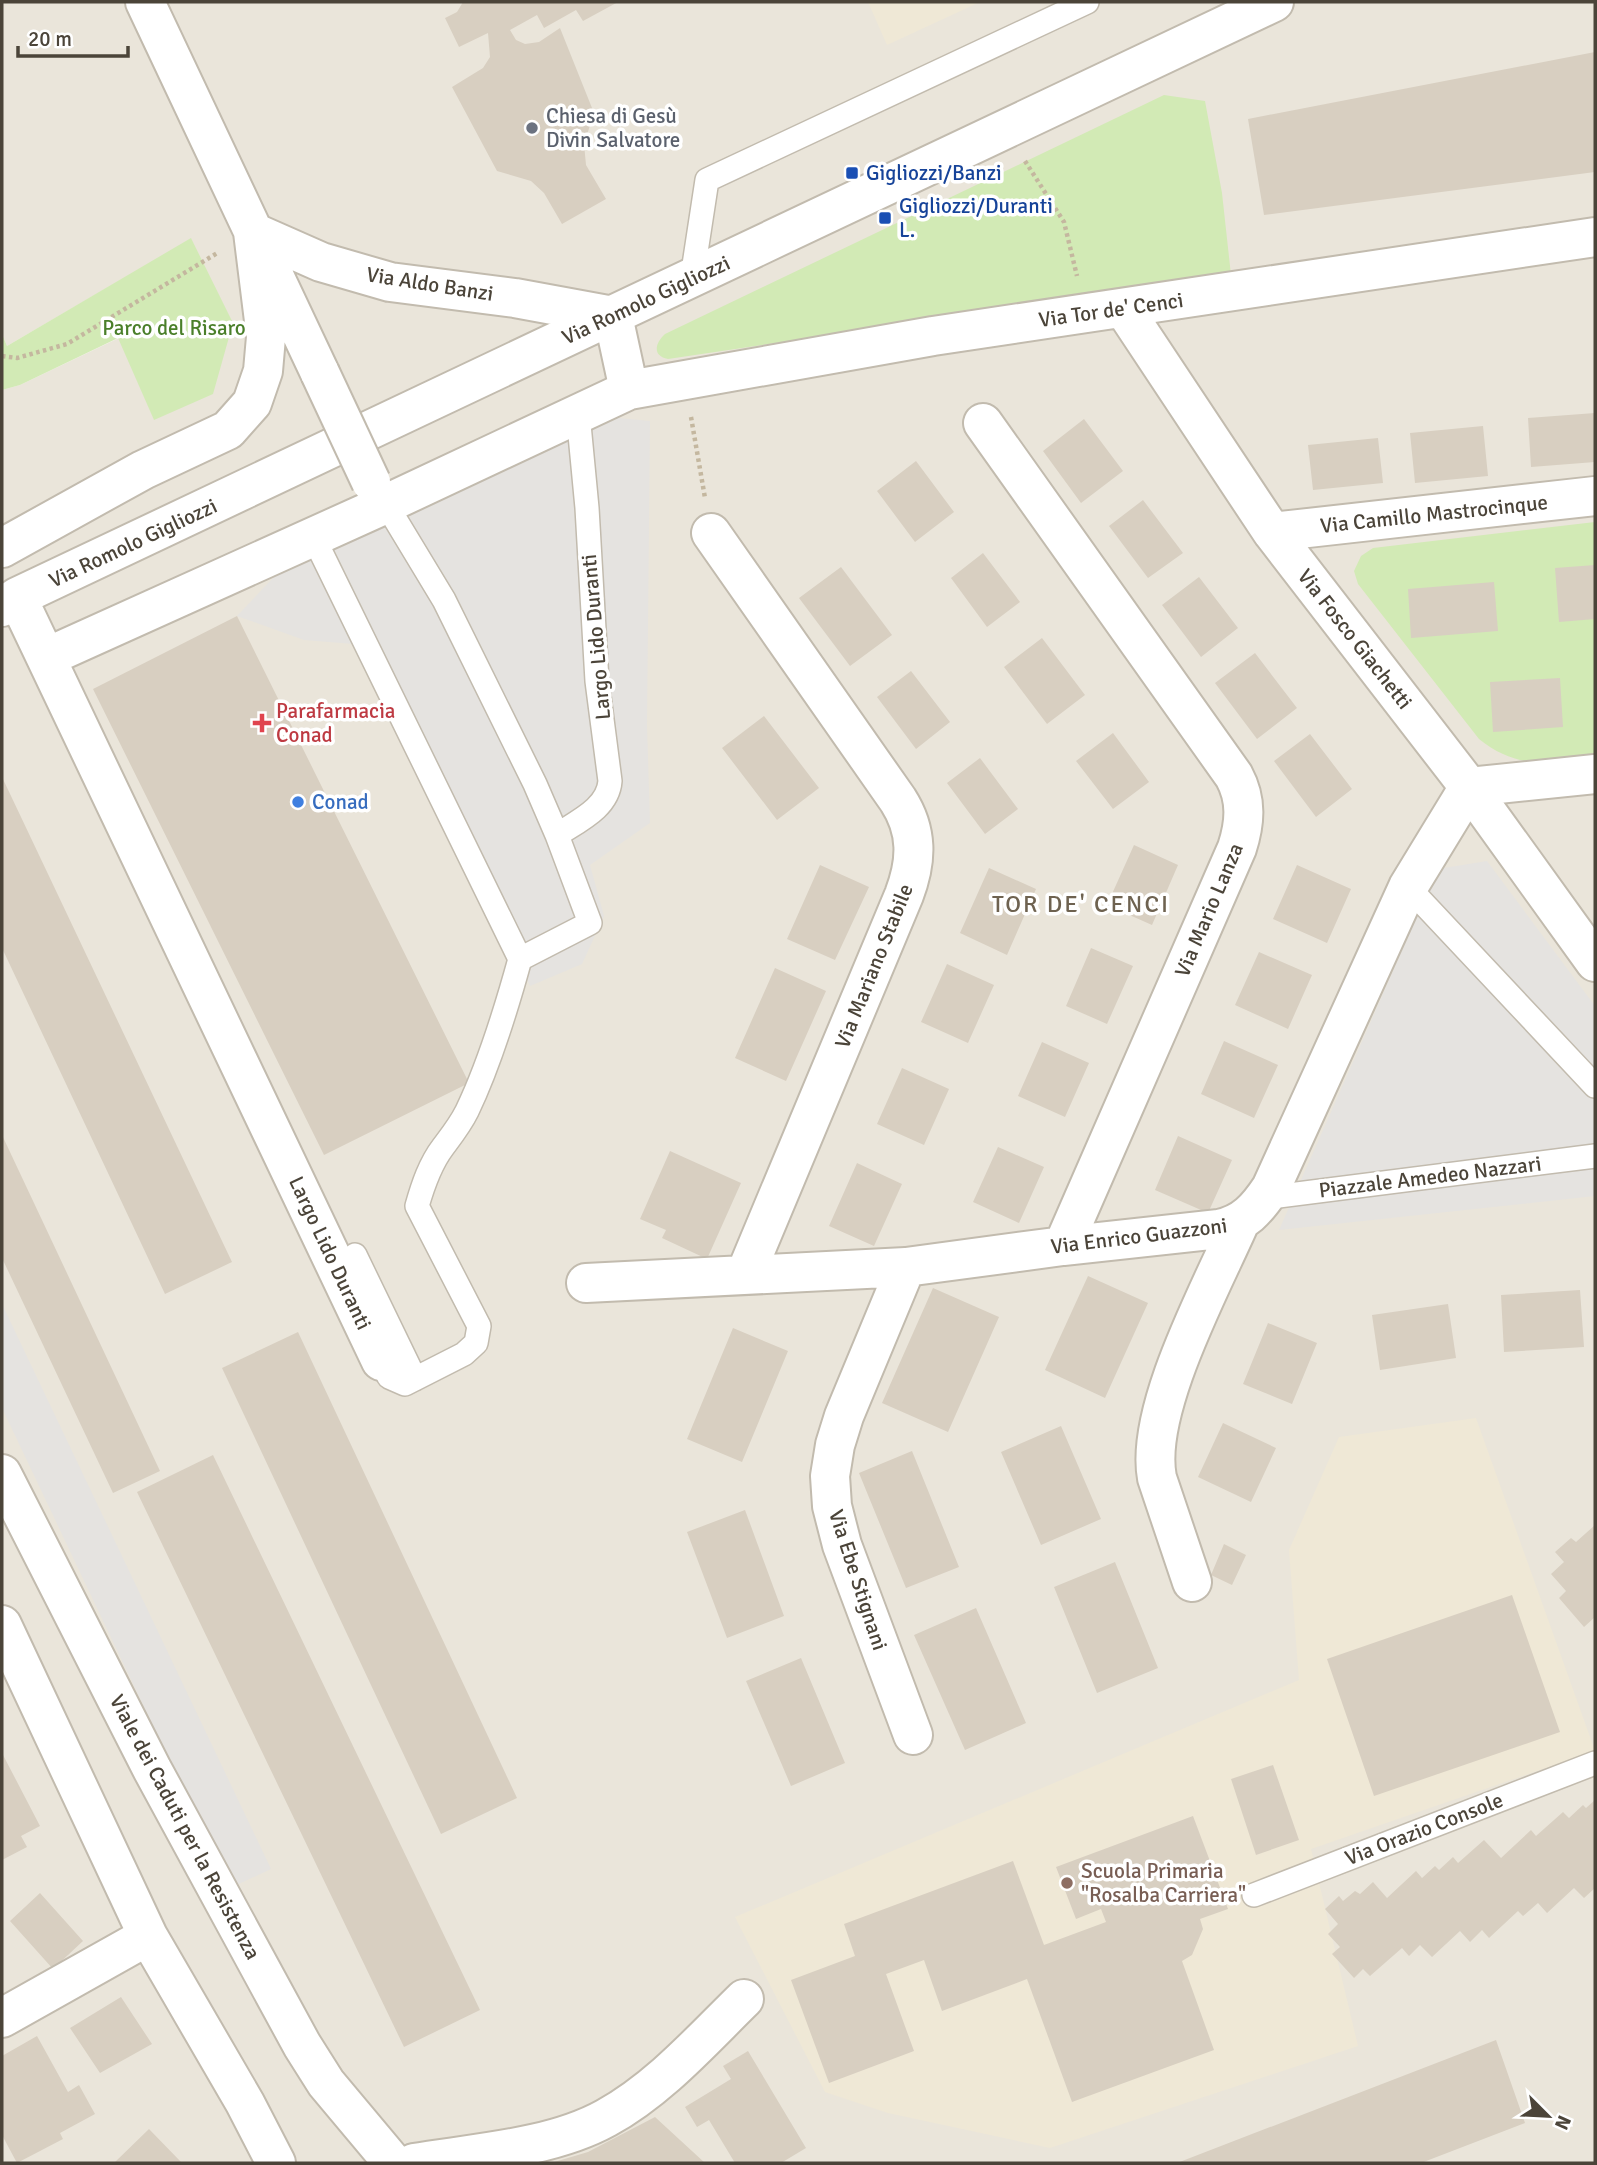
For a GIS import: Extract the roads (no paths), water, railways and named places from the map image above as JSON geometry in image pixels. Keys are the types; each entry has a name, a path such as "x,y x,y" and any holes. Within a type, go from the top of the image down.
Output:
{"street":[{"path":"145,2 379,493"},
{"name":"Via Romolo Gigliozzi","path":"7,602 1274,2"},
{"path":"2,548 143,470 228,430 252,403 263,371 265,337 253,232"},
{"name":"Via Aldo Banzi","path":"253,232 321,262 390,282 514,298 613,316"},
{"name":"Via Tor de' Cenci","path":"629,390 906,341 1595,237"},
{"name":"Via Fosco Giachetti","path":"1124,309 1272,532 1469,787 1592,954"},
{"path":"47,657 313,536 379,493 578,414 629,390 613,316"},
{"name":"Via Mario Lanza","path":"983,423 1234,776 1243,800 1244,822 1237,848 1063,1246"},
{"name":"Via Camillo Mastrocinque","path":"1272,532 1595,496"},
{"name":"Via Mariano Stabile","path":"711,533 898,800 909,820 914,841 914,865 908,885 745,1275"},
{"name":"Largo Lido Duranti","path":"7,602 47,657 381,1362"},
{"path":"1192,1582 1157,1478 1154,1460 1156,1436 1167,1394 1183,1352 1252,1210 1276,1179 1408,887 1469,787 1595,774"},
{"name":"Via Enrico Guazzoni","path":"586,1283 906,1267 1219,1229 1252,1210"},
{"name":"Via Ebe Stignani","path":"906,1267 838,1431 830,1476 832,1506 842,1545 913,1735"},
{"name":"Viale dei Caduti per la Resistenza","path":"2,1474 152,1769 302,2045 326,2083 393,2163"},
{"path":"2,1625 148,1936 245,2103 276,2163"},
{"path":"2,2018 148,1936"},
{"path":"414,2163 526,2145 578,2131 605,2119 675,2066 744,1999"}],"lane":[{"path":"692,278 707,180 1087,2"},
{"name":"Largo Lido Duranti","path":"557,835 599,806 608,794 610,781 597,681 587,508 578,414"},
{"path":"379,493 444,600 535,784 590,923 520,958"},
{"path":"313,536 520,958 508,1003 474,1096 459,1126 442,1148 424,1181 417,1206 479,1326 476,1343 464,1354 415,1378 355,1255"},
{"path":"1408,887 1595,1086"},
{"name":"Piazzale Amedeo Nazzari","path":"1252,1210 1595,1156"},
{"name":"Largo Lido Duranti","path":"381,1362 389,1377 405,1384 415,1378"},
{"name":"Via Orazio Console","path":"1254,1895 1595,1763"}],"place":[{"name":"Chiesa di Gesù Divin Salvatore","path":"532,128"},
{"name":"Gigliozzi/Banzi","path":"852,173"},
{"name":"Gigliozzi/Duranti L.","path":"885,218"},
{"name":"Parafarmacia Conad","path":"262,723"},
{"name":"Conad","path":"298,802"},
{"name":"Scuola Primaria \"Rosalba Carriera\"","path":"1067,1883"}],"district":[{"name":"TOR DE' CENCI","path":"1081,904"}],"park label":[{"name":"Parco del Risaro","path":"174,328"}]}
